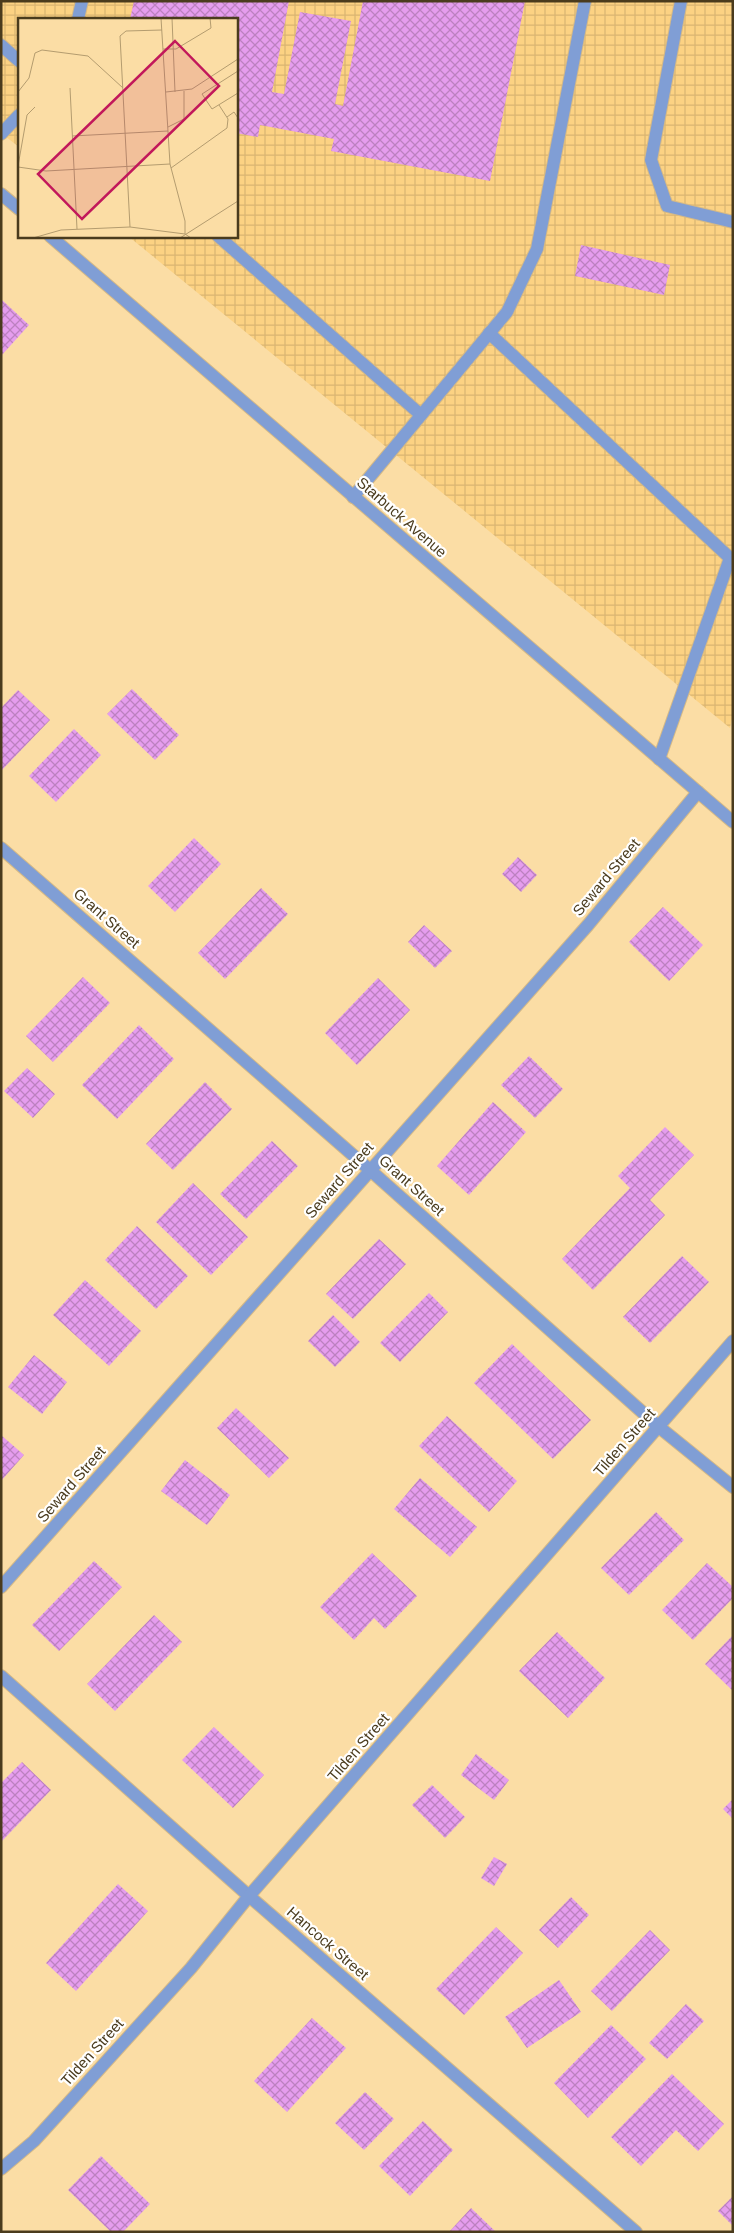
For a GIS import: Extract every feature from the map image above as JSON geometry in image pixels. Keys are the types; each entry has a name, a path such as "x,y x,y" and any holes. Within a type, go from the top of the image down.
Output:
{"street":[{"path":"78,18 82,1"},
{"path":"353,496 508,312 537,249 585,1"},
{"path":"681,1 651,160 666,206 733,222"},
{"path":"1,45 18,60"},
{"path":"1,134 18,115"},
{"path":"1,194 18,209"},
{"name":"Starbuck Avenue","path":"52,238 733,822"},
{"path":"220,238 421,415"},
{"path":"489,333 730,558 659,759"},
{"name":"Seward Street","path":"1,1587 588,925 698,792"},
{"name":"Grant Street","path":"1,848 660,1426 733,1487"},
{"name":"Tilden Street","path":"1,2169 34,2141 191,1968 249,1896 733,1341"},
{"name":"Hancock Street","path":"1,1676 249,1896 636,2232"}],"shaded area":[{"path":"1,1 733,1 733,714 730,728 130,238 238,238 238,18 18,18 18,146 1,133"}],"building":[{"path":"134,1 289,1 272,92 284,94 300,12 351,21 335,104 343,106 363,1 525,1 490,181 331,151 334,139 260,125 258,137 238,133 238,18 130,18"},
{"path":"581,245 670,265 664,295 575,276"},
{"path":"1,299 29,325 1,356"},
{"path":"132,689 179,735 155,760 107,714"},
{"path":"18,690 50,720 1,771 1,708"},
{"path":"74,729 101,755 56,802 29,776"},
{"path":"194,838 221,864 175,912 148,886"},
{"path":"518,857 537,875 521,892 502,874"},
{"path":"261,888 288,914 225,979 198,953"},
{"path":"663,907 703,945 669,981 629,942"},
{"path":"424,925 452,951 435,968 408,942"},
{"path":"83,977 110,1003 53,1062 26,1036"},
{"path":"378,978 410,1010 357,1065 325,1033"},
{"path":"139,1025 174,1059 117,1119 82,1085"},
{"path":"529,1056 563,1089 535,1118 501,1085"},
{"path":"27,1068 55,1094 33,1118 4,1091"},
{"path":"205,1082 232,1109 173,1170 146,1144"},
{"path":"493,1102 526,1132 469,1195 437,1166"},
{"path":"665,1127 694,1155 650,1200 665,1215 593,1290 562,1259 630,1188 618,1176"},
{"path":"272,1141 298,1166 246,1219 220,1194"},
{"path":"193,1183 248,1237 211,1275 156,1222"},
{"path":"137,1226 188,1276 156,1309 105,1260"},
{"path":"379,1239 406,1264 353,1319 326,1294"},
{"path":"682,1256 709,1282 650,1343 623,1317"},
{"path":"85,1280 141,1331 109,1366 53,1315"},
{"path":"429,1293 448,1312 400,1362 380,1343"},
{"path":"333,1315 360,1342 335,1367 308,1341"},
{"path":"512,1344 591,1420 553,1459 474,1383"},
{"path":"34,1355 67,1382 42,1414 8,1387"},
{"path":"236,1408 289,1458 269,1478 217,1428"},
{"path":"447,1416 517,1481 489,1512 419,1446"},
{"path":"1,1435 24,1455 1,1481"},
{"path":"185,1460 230,1495 207,1525 161,1491"},
{"path":"420,1478 477,1527 450,1557 394,1509"},
{"path":"656,1512 684,1540 629,1595 601,1568"},
{"path":"372,1553 417,1596 385,1629 374,1618 354,1640 320,1607"},
{"path":"94,1561 122,1587 59,1651 32,1625"},
{"path":"707,1563 733,1587 733,1598 693,1640 662,1610"},
{"path":"154,1615 182,1642 115,1711 87,1684"},
{"path":"557,1632 605,1678 568,1718 519,1671"},
{"path":"733,1635 733,1691 705,1664"},
{"path":"214,1727 264,1775 233,1808 182,1760"},
{"path":"476,1754 509,1780 494,1800 461,1775"},
{"path":"22,1762 51,1790 1,1842 1,1783"},
{"path":"432,1785 465,1817 445,1838 412,1805"},
{"path":"733,1799 733,1819 723,1809"},
{"path":"494,1857 507,1864 494,1886 481,1878"},
{"path":"118,1884 148,1911 76,1991 46,1963"},
{"path":"571,1897 589,1915 558,1948 539,1930"},
{"path":"496,1927 523,1953 464,2015 436,1989"},
{"path":"650,1930 670,1950 612,2011 591,1991"},
{"path":"559,1980 581,2012 527,2048 505,2017"},
{"path":"686,2004 704,2021 667,2059 649,2043"},
{"path":"312,2018 346,2048 287,2112 254,2081"},
{"path":"611,2025 646,2059 588,2118 554,2083"},
{"path":"672,2074 724,2124 698,2151 676,2130 641,2166 611,2137"},
{"path":"365,2092 394,2119 364,2150 335,2123"},
{"path":"423,2121 453,2150 410,2196 379,2166"},
{"path":"101,2156 150,2204 123,2232 111,2232 68,2190"},
{"path":"733,2196 733,2226 718,2211"},
{"path":"471,2208 496,2232 449,2232"}]}
